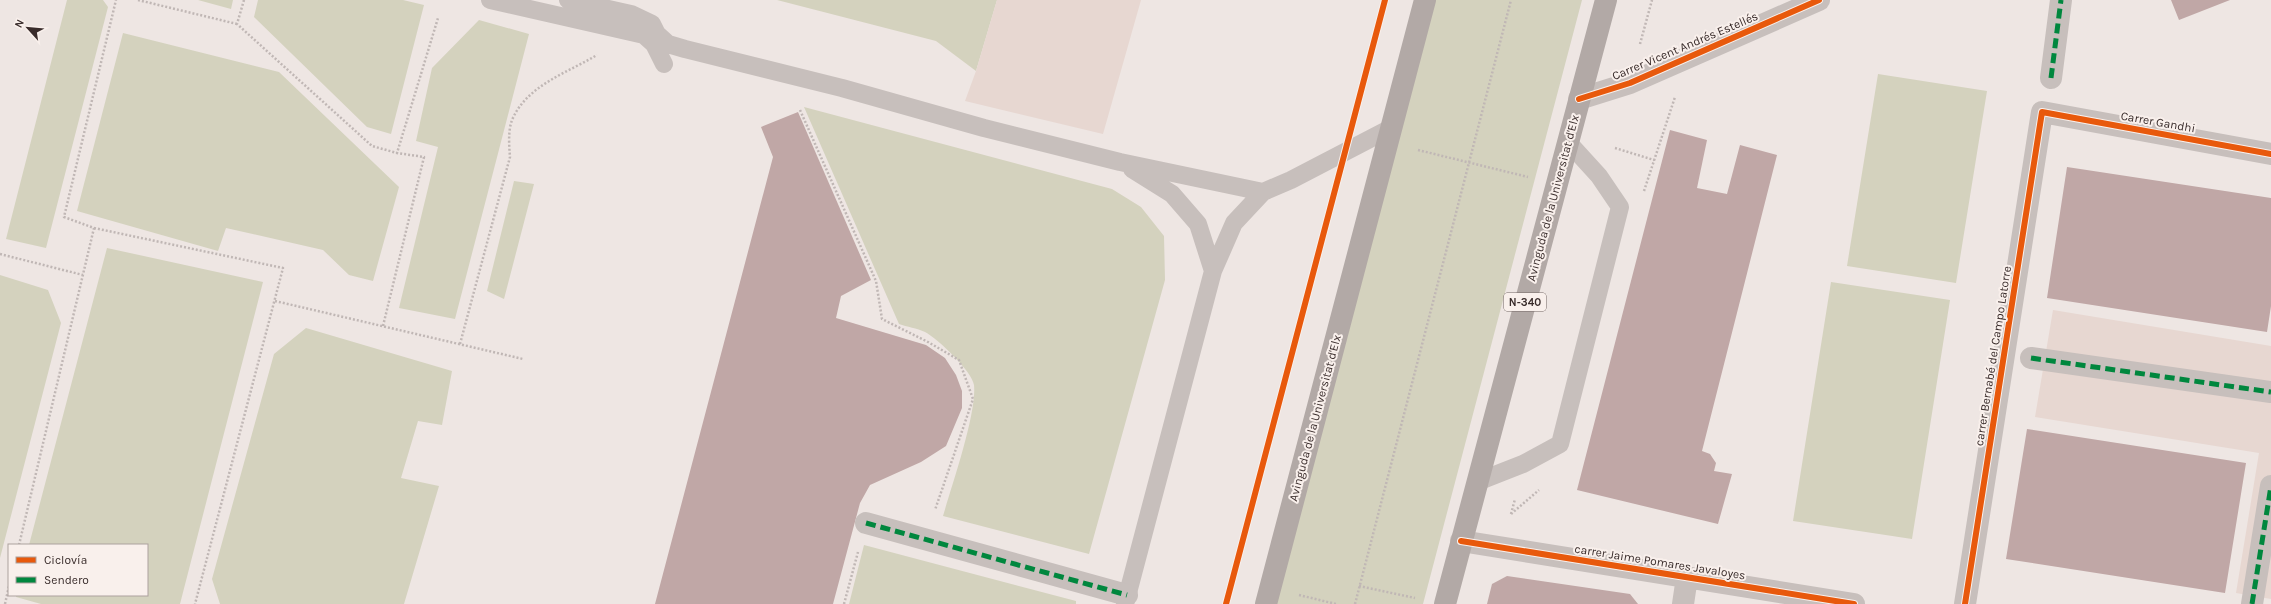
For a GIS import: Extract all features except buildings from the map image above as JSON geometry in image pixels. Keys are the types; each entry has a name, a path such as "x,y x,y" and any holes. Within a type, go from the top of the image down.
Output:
{"highway":[{"name":"Avinguda de la Universitat d'Elx","path":"1266,604 1425,0"},
{"name":"Avinguda de la Universitat d'Elx","path":"1445,604 1606,0"}],"street":[{"name":"Carrer Vicent Andrés Estellés","path":"1579,99 1630,83 1819,0"},
{"path":"2050,78 2061,0"},
{"name":"Carrer Gandhi","path":"2042,112 2271,154"},
{"name":"carrer Bernabé del Campo Latorre","path":"1966,604 2042,112"},
{"path":"2032,358 2271,392"},
{"path":"2252,604 2271,486"},
{"path":"866,523 925,539 1126,600"},
{"name":"carrer Jaime Pomares Javaloyes","path":"1461,541 1854,604"},
{"path":"1683,604 1687,577"}],"lane":[{"path":"490,0 644,35 654,44 664,64"},
{"path":"568,0 631,14 652,24 657,34 668,44 685,49 842,88 984,128 1120,162 1263,192"},
{"path":"1126,600 1213,271 1234,223 1263,192 1291,180 1391,128"},
{"path":"1477,482 1523,464 1560,444 1620,207 1599,176 1568,142"},
{"path":"1120,162 1172,194 1193,218 1198,224 1213,271"}],"path":[{"path":"116,0 64,217 94,228 283,268 195,604"},
{"path":"138,0 237,24 372,146 397,153 424,157 383,326"},
{"path":"237,24 244,0"},
{"path":"1355,604 1511,0"},
{"path":"1639,49 1652,0"},
{"path":"397,153 438,18"},
{"path":"460,344 510,157 509,140 512,120 525,101 542,84 601,52"},
{"path":"1644,193 1675,96"},
{"path":"800,110 876,281 882,319 928,342 959,360 973,399 925,539"},
{"path":"1609,147 1654,160"},
{"path":"1413,148 1528,177"},
{"path":"19,544 94,228"},
{"path":"0,254 83,275"},
{"path":"275,301 523,358"},
{"path":"844,604 866,523"},
{"path":"1360,586 1418,598"},
{"path":"5,604 8,590"},
{"path":"1295,594 1336,604"}],"shaded area":[{"path":"67,0 103,0 108,7 46,248 6,239"},
{"path":"198,0 233,0 231,9"},
{"path":"258,0 403,0 424,5 391,134 367,127 254,17"},
{"path":"777,0 997,0 976,71 936,41"},
{"path":"997,0 1141,0 1103,134 965,101 976,71"},
{"path":"1433,0 1582,0 1423,604 1276,604"},
{"path":"479,20 529,34 455,319 399,308 438,147 416,141 432,68"},
{"path":"123,33 279,72 399,187 373,281 349,275 323,250 226,228 218,251 77,211"},
{"path":"1878,74 1987,91 1956,283 1847,266"},
{"path":"804,107 1112,189 1141,207 1164,236 1165,280 1089,554 943,516 958,468 972,413 974,385 972,379 954,356 938,341 919,329 899,324"},
{"path":"514,181 534,184 504,299 487,291"},
{"path":"107,248 263,282 180,604 41,604 16,597 148,596 148,544 29,544"},
{"path":"0,275 48,290 61,323 0,558"},
{"path":"1831,282 1950,300 1912,539 1793,521"},
{"path":"2053,310 2271,346 2271,599 2236,593 2259,453 2035,417"},
{"path":"306,328 452,371 442,425 418,421 401,478 439,486 404,604 220,604 212,579 274,354"},
{"path":"864,545 1076,601 1076,604 849,604"}],"marked path":[{"path":"2051,78 2061,0"},
{"path":"2031,358 2271,392"},
{"path":"2252,604 2271,486"},
{"path":"866,523 1127,595"}],"cycle path":[{"path":"1226,604 1385,0"},
{"path":"1579,99 1630,83 1819,0"},
{"path":"1965,604 2042,112 2271,154"},
{"path":"1461,541 1854,604"}]}
